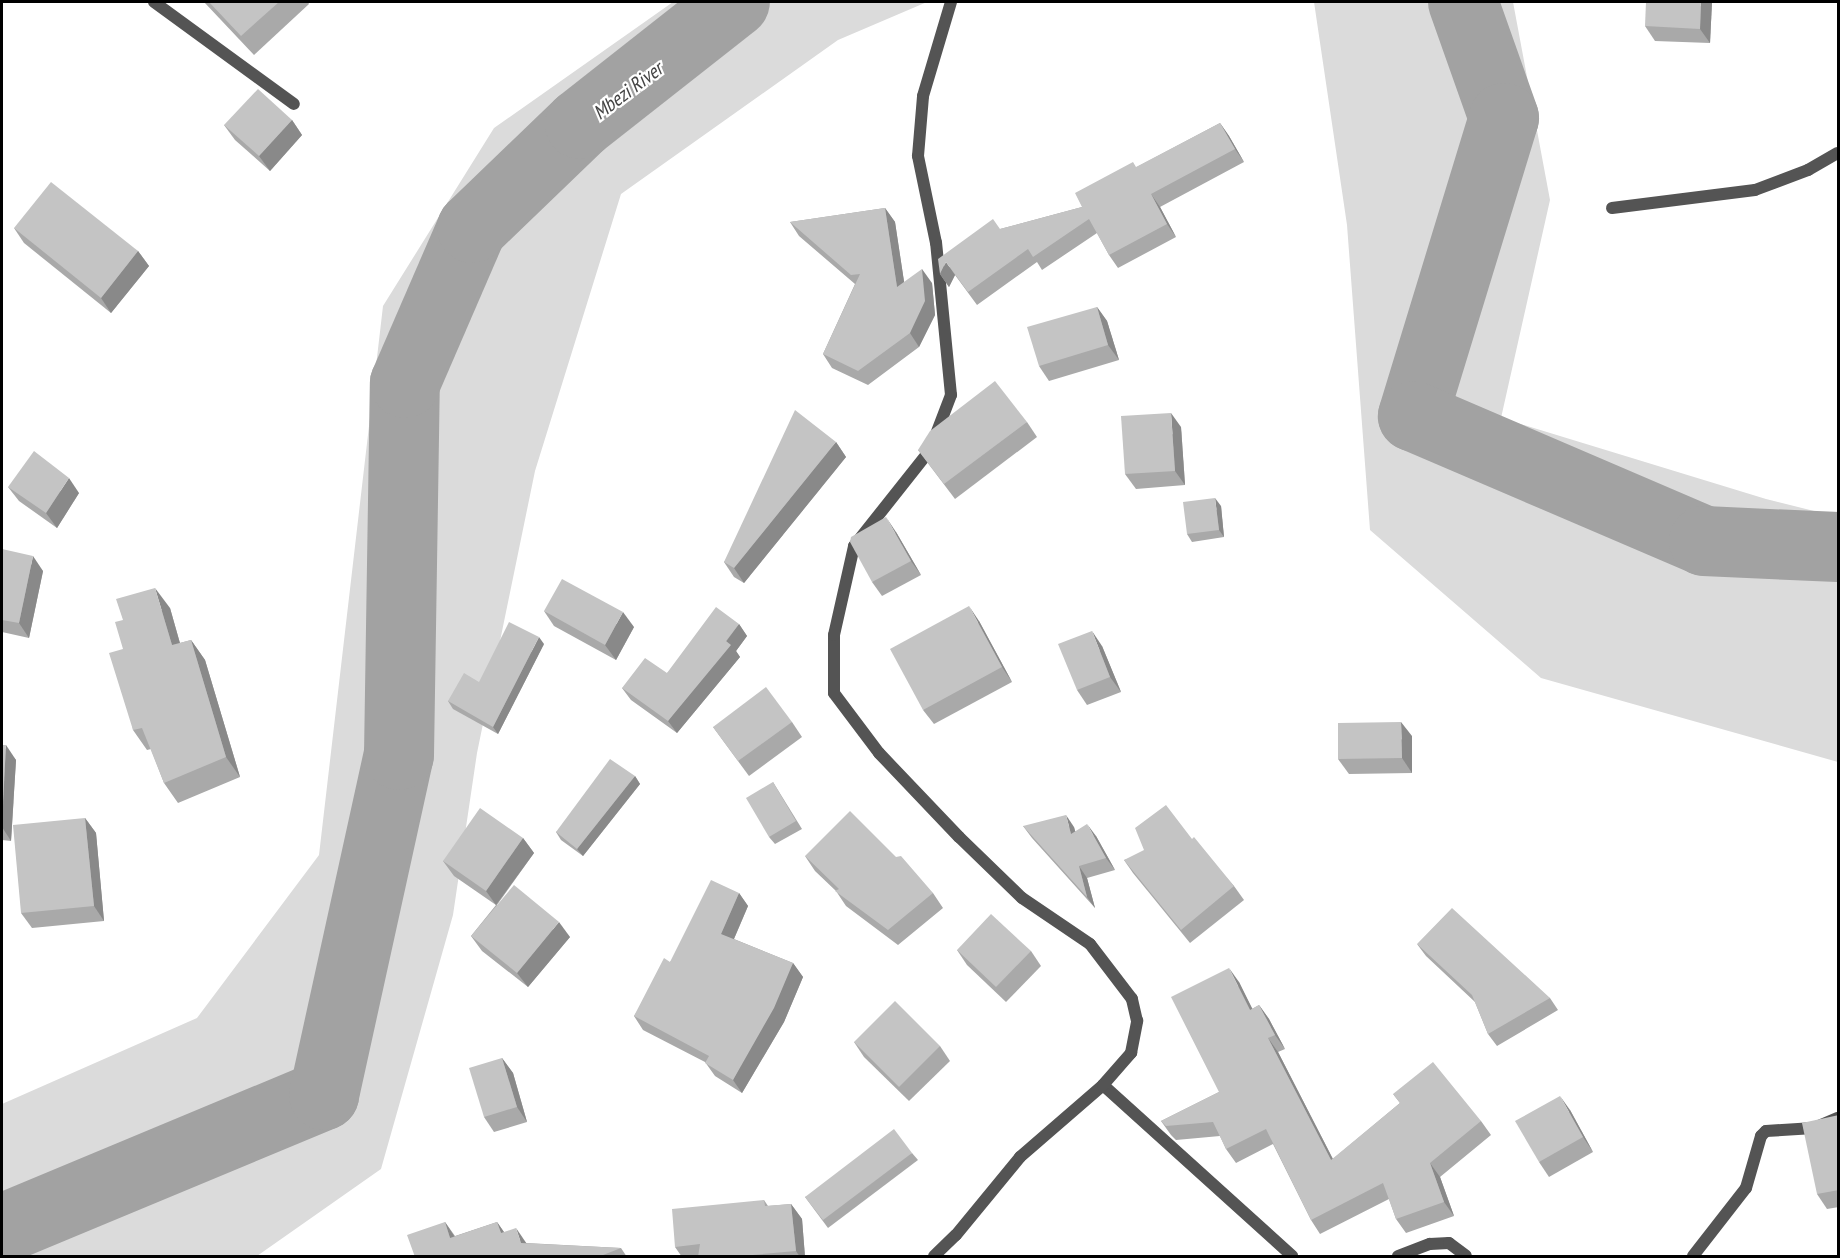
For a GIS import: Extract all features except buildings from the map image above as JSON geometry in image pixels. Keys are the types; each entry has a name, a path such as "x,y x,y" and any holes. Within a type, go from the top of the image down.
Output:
{"street":[{"path":"154,2 294,104"},
{"path":"934,1257 956,1235 1020,1157 1103,1086 1131,1053 1137,1022 1132,999 1116,974 1090,945 1022,898 959,837 879,753 834,693 834,635 854,546 930,450 951,395 936,243 918,156 923,96 951,2"},
{"path":"1612,208 1755,190 1808,170 1839,153"},
{"path":"1103,1086 1292,1257"},
{"path":"1693,1257 1746,1188 1755,1148 1761,1136 1767,1131 1814,1128 1839,1118"},
{"path":"1398,1257 1430,1244 1449,1243 1466,1257"}],"shaded area":[{"path":"673,2 927,2 838,40 621,194 535,471 477,753 453,915 381,1169 257,1256 2,1256 2,1104 197,1018 319,855 383,306 494,128"},
{"path":"1314,2 1513,2 1550,200 1501,418 1766,499 1838,517 1838,762 1541,678 1370,530 1347,225"}],"waterway":[{"name":"Mbezi River","path":"2,1229 324,1095 399,755 405,383 472,228 580,124 735,2"},
{"path":"1463,2 1504,118 1413,416 1704,541 1838,547"}]}
